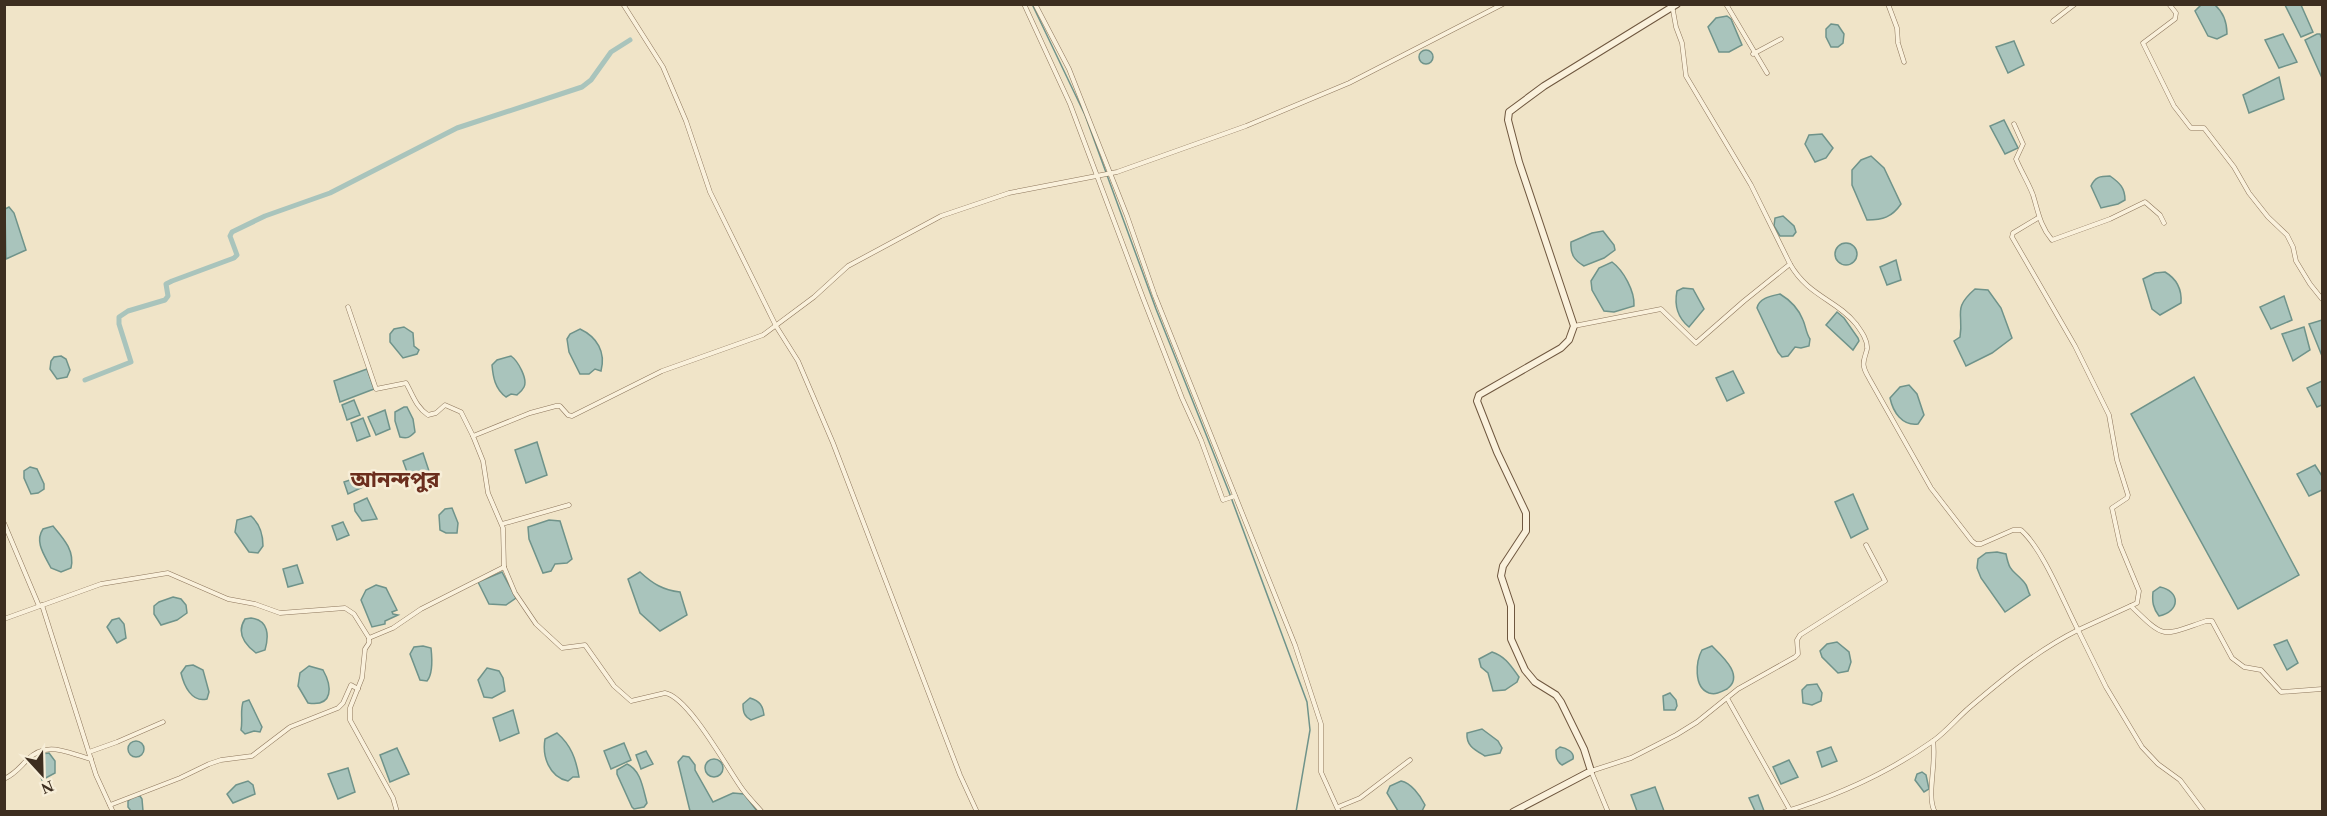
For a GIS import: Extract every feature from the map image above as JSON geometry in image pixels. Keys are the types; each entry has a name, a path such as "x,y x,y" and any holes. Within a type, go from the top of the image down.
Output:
{"main road":[{"path":"1513,812 1591,771 1584,749 1561,702 1556,695 1535,682 1525,670 1511,639 1511,606 1501,576 1503,566 1526,531 1526,513 1476,401 1479,396 1561,348 1569,340 1574,326 1519,162 1508,120 1509,112 1544,86 1674,5"}],"street":[{"path":"623,4 663,66 686,121 710,192 776,326 798,361 832,443 943,732 977,812"},
{"path":"1024,4 1100,176 1182,398 1201,440 1223,500 1233,496"},
{"path":"1035,4 1069,69 1233,496 1295,645 1321,724 1321,772 1339,809 1360,798 1410,760"},
{"path":"473,436 530,413 556,406 560,406 572,416 662,371 763,334 814,297 848,266 941,216 1009,193 1100,176 1246,126 1349,84 1503,4"},
{"path":"1726,4 1753,54 1767,73"},
{"path":"1888,4 1897,28 1898,43 1904,62"},
{"path":"2053,21 2076,4"},
{"path":"2169,4 2176,13 2175,19 2143,43 2174,106 2191,128 2204,128 2234,167 2249,193 2268,217 2287,235 2296,261 2322,299"},
{"path":"1674,5 1686,76 1751,185 1790,264 1810,289 1848,314 1866,339 1864,367 1931,488 1976,544 2013,530 2020,530 2043,561 2106,687 2142,747 2158,764 2181,780 2204,812"},
{"path":"1753,54 1781,39"},
{"path":"2014,124 2023,144 2016,159 2026,184 2032,192 2038,218 2052,240 2110,219 2145,202 2160,215 2164,223"},
{"path":"1784,812 1842,793 1933,741 1969,708 2031,658 2078,630 2137,603 2139,591 2120,545 2112,508 2128,495 2117,460 2109,415 2075,346 2012,237 2013,233 2038,218"},
{"path":"1574,326 1661,309 1696,343 1790,264"},
{"path":"348,307 376,389 406,383 417,405 424,413 434,414 445,405 458,410 473,436 483,461 488,493 502,524 504,567 515,593 541,630 562,648 585,645 614,686 629,699 635,700 665,693 671,694 685,705 744,791 762,812"},
{"path":"502,524 569,505"},
{"path":"4,523 40,606 89,752 113,812"},
{"path":"1608,812 1591,771 1631,758 1676,735 1697,722 1738,689 1795,657 1798,654 1797,640 1808,629 1883,583 1885,578 1866,545"},
{"path":"369,638 393,628 421,609 504,567"},
{"path":"4,619 101,584 168,573 228,599 255,604 280,613 345,608 354,614 369,638 365,649 362,678 350,708 350,720 393,798 397,812"},
{"path":"2131,606 2154,629 2167,633 2205,621 2212,621 2232,658 2244,667 2260,670 2278,690 2285,693 2322,689"},
{"path":"110,805 180,778 209,764 258,754 290,727 338,708 343,703 351,685 358,689"},
{"path":"1727,698 1790,810"},
{"path":"89,752 163,722"},
{"path":"1933,741 1935,766 1932,802 1935,812"},
{"path":"4,778 16,773 38,751 50,749 92,760"}],"water":[{"path":"2201,5 2215,5 2218,8 2224,18 2227,34 2217,39 2208,36 2195,11"},
{"path":"2285,5 2301,5 2313,32 2301,37"},
{"path":"1727,16 1731,19 1742,45 1729,52 1719,52 1708,27 1716,18"},
{"path":"1831,24 1838,25 1844,34 1843,43 1838,47 1831,47 1826,37 1826,29"},
{"path":"2283,34 2297,62 2279,68 2265,40"},
{"path":"2320,34 2322,39 2322,78 2305,40"},
{"path":"2014,41 2024,65 2008,73 1996,47"},
{"path":"1423,50 1429,50 1433,57 1429,64 1423,64 1419,60 1419,54"},
{"path":"2279,77 2284,99 2249,113 2243,95"},
{"path":"2004,120 2018,148 2005,154 1990,126"},
{"path":"1822,134 1833,148 1826,158 1815,162 1805,144 1809,135"},
{"path":"1871,156 1884,168 1901,204 1887,217 1867,220 1852,185 1852,170 1861,160"},
{"path":"2110,176 2121,186 2125,200 2101,208 2091,186 2098,178"},
{"path":"9,207 14,213 26,250 6,259 5,209"},
{"path":"1783,216 1794,226 1796,232 1793,236 1780,236 1774,226 1775,218"},
{"path":"1603,231 1614,245 1615,250 1604,258 1584,266 1573,256 1571,242"},
{"path":"1846,243 1854,246 1857,254 1854,262 1846,265 1838,262 1835,254 1838,246"},
{"path":"1896,260 1901,280 1887,285 1880,267"},
{"path":"1612,262 1628,281 1634,300 1634,306 1614,312 1604,311 1592,290 1591,281 1599,268"},
{"path":"2165,272 2178,285 2181,303 2160,315 2152,309 2143,279 2155,273"},
{"path":"1683,288 1693,289 1704,309 1689,327 1682,320 1677,307 1677,291"},
{"path":"1975,289 1988,290 2001,308 2012,338 1992,353 1966,366 1954,341 1960,337 1961,307"},
{"path":"1780,294 1791,302 1799,313 1810,339 1809,346 1795,347 1788,356 1782,357 1757,308 1763,300"},
{"path":"2284,296 2292,320 2271,329 2260,307"},
{"path":"1837,312 1858,338 1859,341 1853,350 1826,325"},
{"path":"2322,320 2322,356 2309,324"},
{"path":"404,327 413,333 414,346 419,350 417,354 403,358 390,342 390,334 394,329"},
{"path":"2304,327 2310,350 2293,361 2282,334"},
{"path":"580,329 591,336 599,346 602,358 601,371 595,369 589,374 580,374 569,352 567,339 570,334"},
{"path":"61,356 66,359 70,370 67,377 57,379 50,369 51,361 54,357"},
{"path":"511,356 522,370 525,384 517,395 511,394 506,397 497,387 492,365 497,360"},
{"path":"367,369 374,389 340,402 334,381"},
{"path":"1733,371 1744,393 1727,401 1716,378"},
{"path":"2194,377 2299,575 2238,609 2131,414"},
{"path":"2322,381 2322,405 2317,407 2307,388"},
{"path":"1909,385 1917,394 1924,415 1918,424 1907,423 1899,417 1890,398 1900,387"},
{"path":"354,400 360,415 347,420 342,405"},
{"path":"407,407 413,419 415,432 405,438 400,437 395,421 395,412"},
{"path":"385,410 390,429 376,435 368,417"},
{"path":"363,418 370,436 357,441 351,423"},
{"path":"537,442 547,475 526,483 515,450"},
{"path":"423,453 429,471 410,480 403,461"},
{"path":"2315,465 2322,476 2322,490 2309,496 2297,474"},
{"path":"30,467 37,469 44,484 44,489 38,493 31,494 24,478 24,471"},
{"path":"362,476 365,486 348,494 344,482"},
{"path":"1853,494 1868,529 1851,538 1835,502"},
{"path":"367,498 377,519 362,521 355,511 354,504"},
{"path":"452,508 458,523 457,533 446,533 440,530 439,515 445,509"},
{"path":"251,516 259,526 262,537 263,546 258,553 249,552 235,532 237,520"},
{"path":"549,520 560,521 572,559 567,563 555,564 551,571 543,573 529,539 528,527"},
{"path":"343,522 349,535 337,540 332,526"},
{"path":"53,526 65,541 71,556 71,568 61,572 51,568 40,544 43,529"},
{"path":"1986,553 2006,554 2011,568 2025,584 2030,595 2005,612 1981,578 1977,568 1978,559"},
{"path":"297,565 303,583 288,587 283,569"},
{"path":"502,572 516,598 506,605 489,604 478,582"},
{"path":"640,572 659,586 680,592 687,615 660,631 640,613 628,579"},
{"path":"376,585 386,588 397,610 392,612 398,615 385,621 385,624 372,627 361,600 366,590"},
{"path":"2160,587 2167,589 2175,601 2171,610 2159,616 2154,608 2153,592"},
{"path":"173,597 181,599 186,605 187,613 177,620 161,625 154,614 154,606"},
{"path":"119,618 124,624 126,638 117,643 107,627 112,620"},
{"path":"245,619 257,619 264,625 267,634 265,650 256,653 248,646 241,634"},
{"path":"2287,640 2298,663 2287,670 2274,645"},
{"path":"1837,642 1849,652 1851,662 1848,671 1838,673 1822,657 1820,651 1827,644"},
{"path":"1712,646 1730,666 1734,678 1727,689 1714,694 1704,690 1697,673 1702,650"},
{"path":"414,647 431,648 431,670 427,681 420,680 410,654"},
{"path":"1492,652 1504,659 1519,677 1517,682 1505,690 1493,691 1488,673 1481,667 1479,659"},
{"path":"193,665 203,670 209,692 207,699 202,700 193,696 184,683 181,673 186,666"},
{"path":"309,666 323,670 326,676 329,694 323,702 308,703 298,686 300,673"},
{"path":"487,668 499,671 503,678 505,691 492,698 484,697 478,680"},
{"path":"1817,684 1822,693 1821,701 1812,705 1803,703 1802,690 1807,685"},
{"path":"1670,693 1676,700 1677,706 1675,710 1664,710 1663,696"},
{"path":"750,698 760,704 764,715 751,720 745,715 743,707 743,704"},
{"path":"249,700 262,727 260,732 245,734 241,730 242,709 243,702"},
{"path":"513,710 519,733 500,741 493,718"},
{"path":"1482,729 1498,741 1502,748 1500,753 1485,756 1470,744 1467,733"},
{"path":"557,733 569,747 578,770 579,777 573,777 568,781 556,775 546,759 545,739"},
{"path":"136,741 144,749 136,757 128,749"},
{"path":"624,743 631,760 611,769 604,751"},
{"path":"1560,747 1573,754 1573,759 1562,765 1556,757 1556,750"},
{"path":"1831,747 1837,761 1822,767 1817,752"},
{"path":"397,748 409,774 390,782 380,755"},
{"path":"646,751 653,764 641,769 636,755"},
{"path":"49,753 55,761 55,773 42,780 35,762 42,754"},
{"path":"683,756 689,757 695,765 695,770 713,802 733,793 744,794 757,811 690,811 678,762"},
{"path":"714,759 720,762 723,768 720,774 714,777 708,774 705,768 708,762"},
{"path":"1789,760 1798,777 1781,784 1773,767"},
{"path":"627,764 641,780 647,803 644,807 634,809 632,807 617,774 617,770"},
{"path":"348,768 355,792 338,799 328,774"},
{"path":"1922,772 1926,775 1929,789 1924,792 1915,780 1917,774"},
{"path":"248,781 253,785 255,794 233,803 227,794 236,785"},
{"path":"1401,781 1412,787 1421,797 1425,805 1422,811 1398,811 1387,793 1390,786"},
{"path":"1655,787 1664,811 1637,811 1631,795"},
{"path":"1758,795 1764,811 1755,811 1749,798"},
{"path":"134,796 140,796 142,799 143,811 131,811 128,807 128,801"}],"waterway":[{"path":"1032,4 1085,115 1156,309 1229,492 1307,702 1310,730 1296,812"},
{"path":"85,380 131,362 119,324 119,317 128,311 165,300 168,296 166,284 234,258 237,255 230,236 232,232 265,216 330,193 457,128 582,87 591,80 611,52 630,40"}],"district":[{"name":"আনন্দপুর","path":"395,479"}]}
